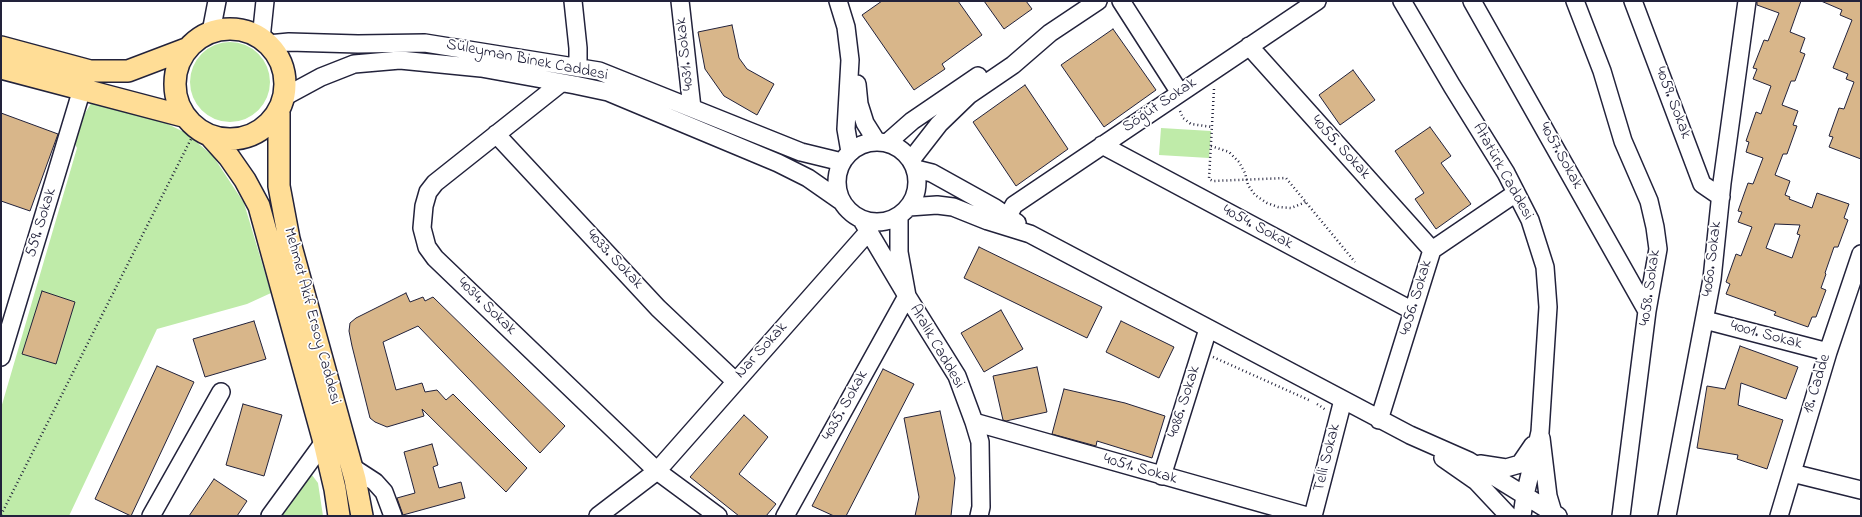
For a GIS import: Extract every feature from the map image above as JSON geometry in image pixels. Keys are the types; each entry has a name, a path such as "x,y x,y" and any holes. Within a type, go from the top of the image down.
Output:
{"main road":[{"path":"1,68 82,88 197,127 229,140 246,137 263,128 281,105 285,78 279,59 264,41 252,33 234,29 211,32 198,37 186,49 178,65 174,82 176,100 197,127"},
{"path":"1,47 90,71 128,70 186,49"},
{"name":"Mehmet Akif Ersoy Caddesi","path":"281,105 279,186 289,239 352,467 362,516"},
{"name":"Mehmet Akif Ersoy Caddesi","path":"197,127 229,157 245,180 259,206 324,442 335,489 339,516"}],"street":[{"path":"211,32 216,1"},
{"path":"264,41 265,1"},
{"path":"573,1 578,48 578,68"},
{"name":"4031. Sokak","path":"680,1 692,108"},
{"path":"838,1 846,27 850,60 846,157 838,175 837,188 842,201 864,225 873,222 887,221 904,211 937,205 953,207 1030,234 1379,420 1410,436 1468,461 1555,515"},
{"path":"882,142 1008,55 1050,33 1098,1"},
{"path":"1121,1 1178,100"},
{"name":"Söğüt Sokak","path":"1008,216 1014,205 1102,145 1178,100 1248,46 1317,1"},
{"name":"Atatürk Caddesi","path":"1402,1 1506,173 1530,220 1545,275 1548,307 1540,432 1525,495 1522,516"},
{"name":"4057.Sokak","path":"1472,1 1647,310"},
{"name":"4058. Sokak","path":"1575,1 1602,71 1623,141 1649,201 1656,227 1658,249 1647,310 1621,516"},
{"name":"4059. Sokak","path":"1633,1 1702,184 1721,197"},
{"name":"4060. Sokak","path":"1667,516 1712,279 1721,197 1747,1"},
{"path":"913,165 939,124 969,96 1013,65 1050,33"},
{"name":"Süleyman Binek Caddesi","path":"264,41 358,44 425,43 599,71 800,152 846,157"},
{"name":"4055. Sokak","path":"1248,46 1432,250"},
{"name":"Süleyman Binek Caddesi","path":"281,105 321,77 354,64 400,60 481,68 608,92 713,134 778,163 808,178 842,201"},
{"path":"850,60 856,76 859,104 863,117 882,142"},
{"name":"4034. Sokak","path":"561,83 435,183 428,192 424,206 422,228 427,247 435,258 657,471 718,516"},
{"name":"559. Sokak","path":"1,357 82,88"},
{"name":"4033. Sokak","path":"496,134 658,308 735,381"},
{"path":"846,157 862,144 882,142 900,148 913,165 918,182 915,195 904,211 899,252 907,296"},
{"name":"4054. Sokak","path":"1102,145 1413,311"},
{"path":"913,165 932,172 1008,216 1030,234"},
{"name":"4056. Sokak","path":"1379,420 1432,250 1516,193"},
{"name":"Nar Sokak","path":"598,516 657,471 735,381 864,225"},
{"name":"Aralık Caddesi","path":"864,225 957,376 980,442 981,507 979,516"},
{"name":"18. Cadde","path":"1779,516 1828,352 1861,254"},
{"name":"4035. Sokak","path":"785,516 907,296"},
{"name":"4001. Sokak","path":"1705,320 1828,352"},
{"name":"4086. Sokak","path":"1162,476 1208,329"},
{"path":"151,516 221,392"},
{"name":"Telli Sokak","path":"1313,516 1343,400"},
{"name":"4051. Sokak","path":"974,422 1307,516"},
{"path":"1468,461 1506,468 1520,464 1529,452 1540,432"},
{"name":"Atatürk Caddesi","path":"1540,432 1546,466 1548,496 1555,515"},
{"path":"1410,436 1476,481 1509,516"},
{"path":"270,516 324,442"},
{"path":"352,467 375,482 384,492 393,516"},
{"path":"1792,473 1861,490"}],"path":[{"path":"1214,82 1209,179 1213,181 1286,178 1355,262"},
{"path":"1178,100 1183,118 1191,124 1212,128"},
{"path":"1,515 197,127"},
{"path":"1211,146 1229,152 1239,162 1248,186 1255,195 1267,203 1278,207 1291,208 1306,202"},
{"path":"1200,353 1220,359 1301,397 1338,418"}],"green space":[{"path":"230,42 245,45 258,54 267,67 270,82 267,97 258,110 245,119 230,122 215,119 202,110 193,97 190,82 193,67 202,54 215,45"},
{"path":"93,100 141,111 186,133 213,156 244,203 271,293 247,304 157,329 69,516 1,516 1,408 77,148 74,142 81,120"},
{"path":"1161,128 1211,131 1209,158 1159,155"},
{"path":"312,475 318,483 323,516 277,516 301,482"}],"building":[{"path":"882,1 958,1 982,35 942,64 945,69 914,90 862,15"},
{"path":"984,1 1026,1 1032,9 1004,29"},
{"path":"1757,1 1801,1 1790,32 1805,38 1800,52 1805,54 1795,81 1791,81 1782,105 1798,111 1793,125 1797,126 1787,154 1783,154 1775,175 1790,181 1785,195 1790,197 1789,199 1812,208 1817,193 1849,204 1844,218 1848,220 1838,247 1834,247 1825,273 1826,274 1821,288 1826,290 1816,317 1812,317 1808,327 1774,315 1776,312 1726,294 1730,284 1726,282 1736,254 1741,256 1752,227 1738,222 1742,212 1738,211 1748,183 1753,184 1763,158 1746,152 1749,142 1746,141 1756,112 1761,114 1771,86 1753,79 1757,69 1753,68 1764,40 1768,41 1779,13 1757,5","holes":["1775,224 1800,225 1797,234 1800,235 1792,258 1766,248"]},
{"path":"1821,1 1861,1 1861,159 1829,147 1833,137 1829,136 1839,108 1844,109 1854,82 1846,79 1848,74 1833,68 1852,20 1840,15 1842,10"},
{"path":"732,25 739,58 747,69 774,84 757,115 724,96 705,69 698,32"},
{"path":"1113,29 1156,90 1104,127 1061,65"},
{"path":"1353,70 1375,100 1340,125 1319,95"},
{"path":"1025,85 1068,149 1016,186 973,122"},
{"path":"1,113 58,134 30,211 1,201"},
{"path":"1430,127 1451,156 1441,163 1471,204 1436,229 1415,199 1424,193 1395,151"},
{"path":"979,247 1102,307 1087,338 964,278"},
{"path":"42,291 75,302 56,364 22,354"},
{"path":"406,293 410,302 423,297 425,301 433,297 565,426 540,453 418,326 383,342 396,390 422,383 425,392 437,390 446,400 453,394 527,468 506,492 422,409 424,416 387,427 370,418 352,346 349,331 350,323 356,318"},
{"path":"1001,310 1023,349 984,372 961,333"},
{"path":"254,321 266,359 205,377 193,339"},
{"path":"1121,321 1174,347 1159,378 1106,352"},
{"path":"1740,346 1798,367 1786,399 1741,383 1738,405 1783,420 1767,469 1737,459 1738,455 1697,448 1707,386 1725,389"},
{"path":"157,366 194,382 131,516 95,499"},
{"path":"1037,367 1047,412 1006,421 1003,420 993,376"},
{"path":"883,369 914,384 846,516 834,516 812,506"},
{"path":"1064,389 1125,403 1165,416 1152,458 1097,441 1096,446 1052,434"},
{"path":"243,404 282,415 264,476 226,465"},
{"path":"940,411 955,478 951,516 915,516 919,497 904,418"},
{"path":"744,415 768,437 739,474 776,504 766,516 739,516 690,477"},
{"path":"432,444 438,465 433,467 439,488 461,482 465,498 403,515 397,498 415,493 404,452"},
{"path":"214,479 247,501 237,516 189,516"}]}
